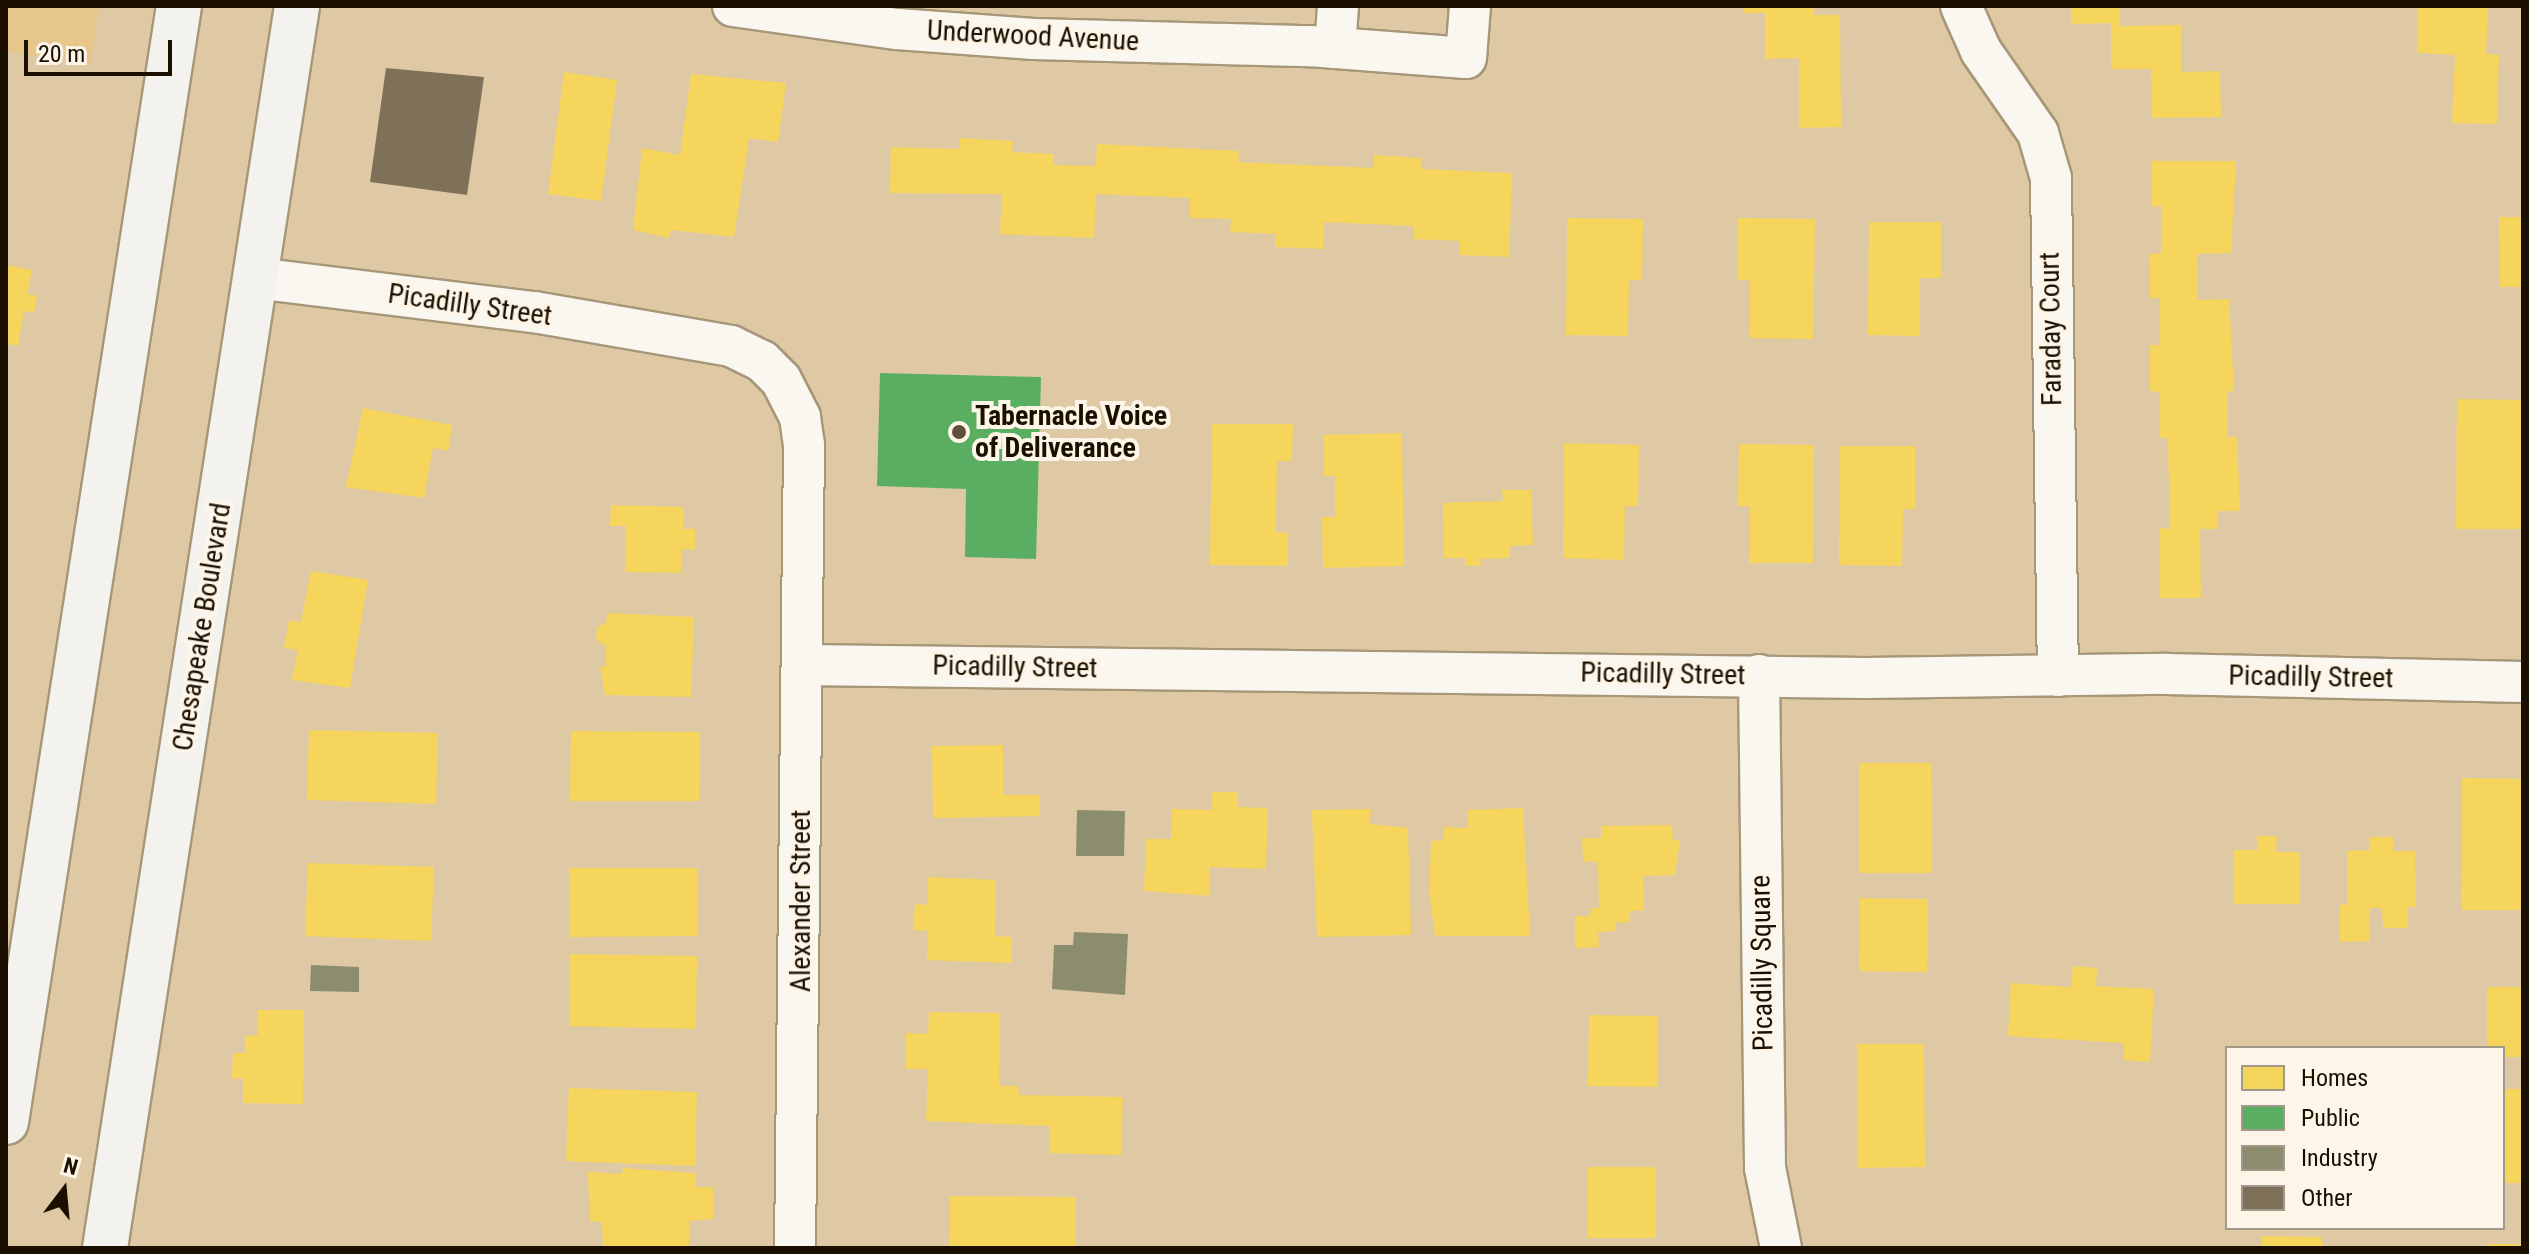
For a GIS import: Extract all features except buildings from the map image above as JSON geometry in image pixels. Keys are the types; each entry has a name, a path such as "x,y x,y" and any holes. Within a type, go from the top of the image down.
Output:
{"main road":[{"path":"6,1122 179,6"},
{"name":"Chesapeake Boulevard","path":"105,1248 297,6"}],"street":[{"name":"Underwood Avenue","path":"733,6 897,29 1018,38 1335,48 1466,58 1470,6"},
{"path":"1335,48 1338,6"},
{"name":"Faraday Court","path":"1961,6 1981,51 2038,133 2051,178 2058,676"},
{"name":"Picadilly Street","path":"256,278 534,312 731,346 762,361 781,380 800,417 803,553"},
{"name":"Alexander Street","path":"795,1248 803,553"},
{"name":"Picadilly Street","path":"803,665 2523,682"},
{"name":"Picadilly Square","path":"1759,675 1765,1168 1781,1248"}],"shaded area":[{"path":"6,6 99,6 90,66 6,51"}],"place":[{"name":"Tabernacle Voice of Deliverance","path":"959,432"}]}
